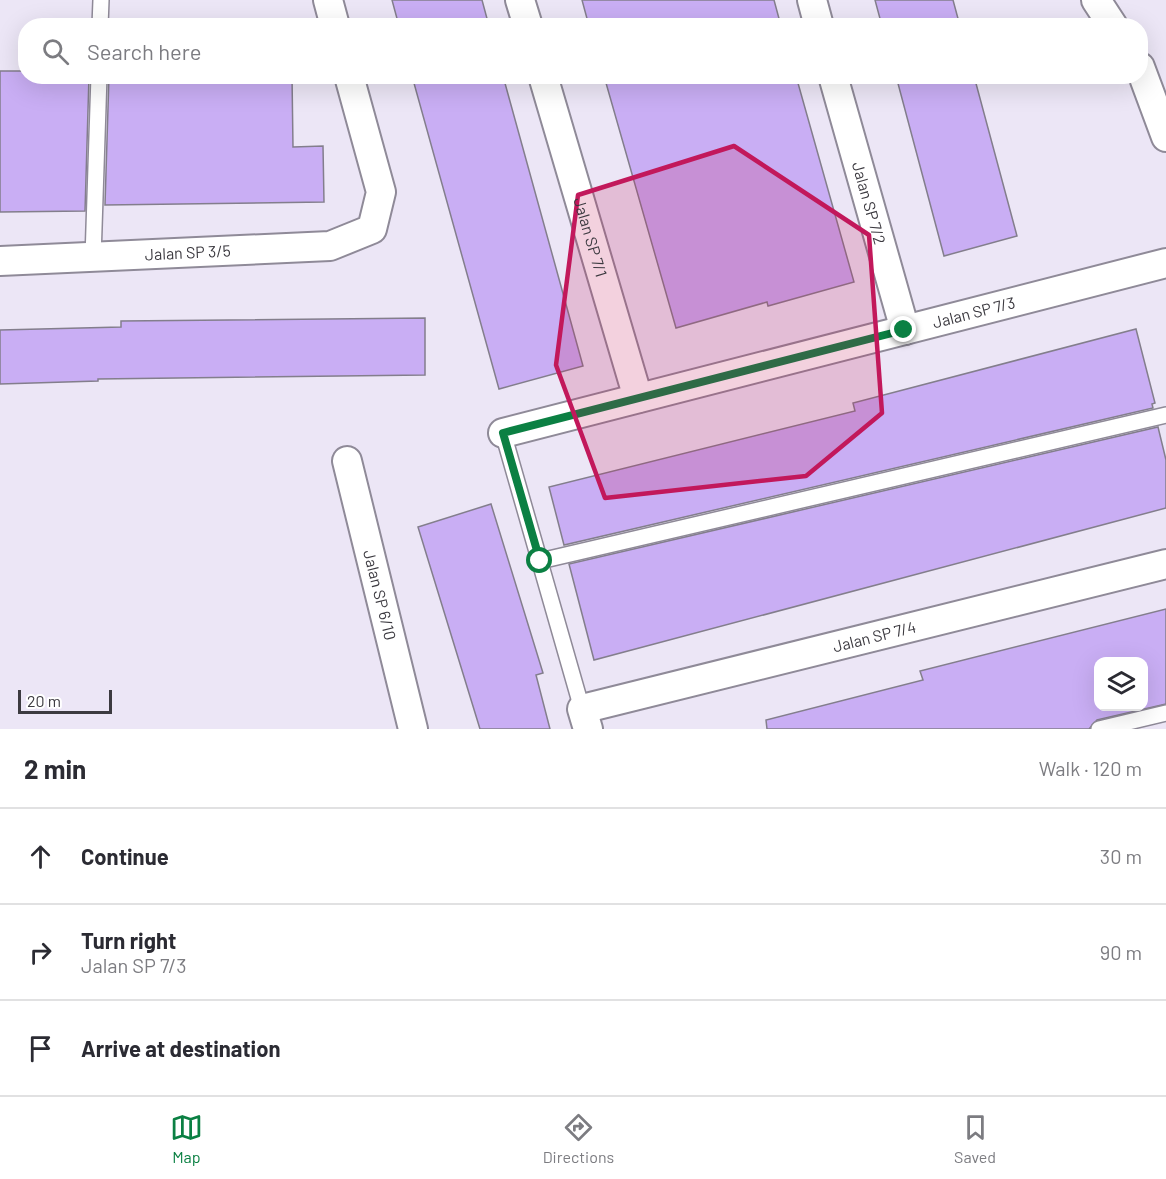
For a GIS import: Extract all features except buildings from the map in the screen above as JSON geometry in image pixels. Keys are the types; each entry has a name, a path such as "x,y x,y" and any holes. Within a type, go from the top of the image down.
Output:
{"street":[{"path":"328,0 333,18"},
{"path":"520,0 526,18"},
{"path":"812,0 817,18"},
{"path":"1096,0 1108,18"},
{"name":"Jalan SP 3/5","path":"0,261 330,246 372,229 381,192 351,84"},
{"name":"Jalan SP 7/1","path":"545,84 638,398"},
{"name":"Jalan SP 7/2","path":"835,84 904,330"},
{"path":"1146,84 1166,137"},
{"name":"Jalan SP 7/3","path":"503,433 1166,263"},
{"name":"Jalan SP 6/10","path":"347,461 413,729"},
{"name":"Jalan SP 7/4","path":"585,719 1166,564"}],"lane":[{"path":"100,18 101,0"},
{"path":"93,258 99,84"},
{"path":"540,561 1166,415"},
{"path":"503,433 585,719"},
{"path":"1099,729 1166,713"}],"highlighted area":[{"path":"734,146 869,235 882,413 806,476 605,498 556,365 578,195"}],"route":[{"path":"540,561 503,433 904,330"}]}
